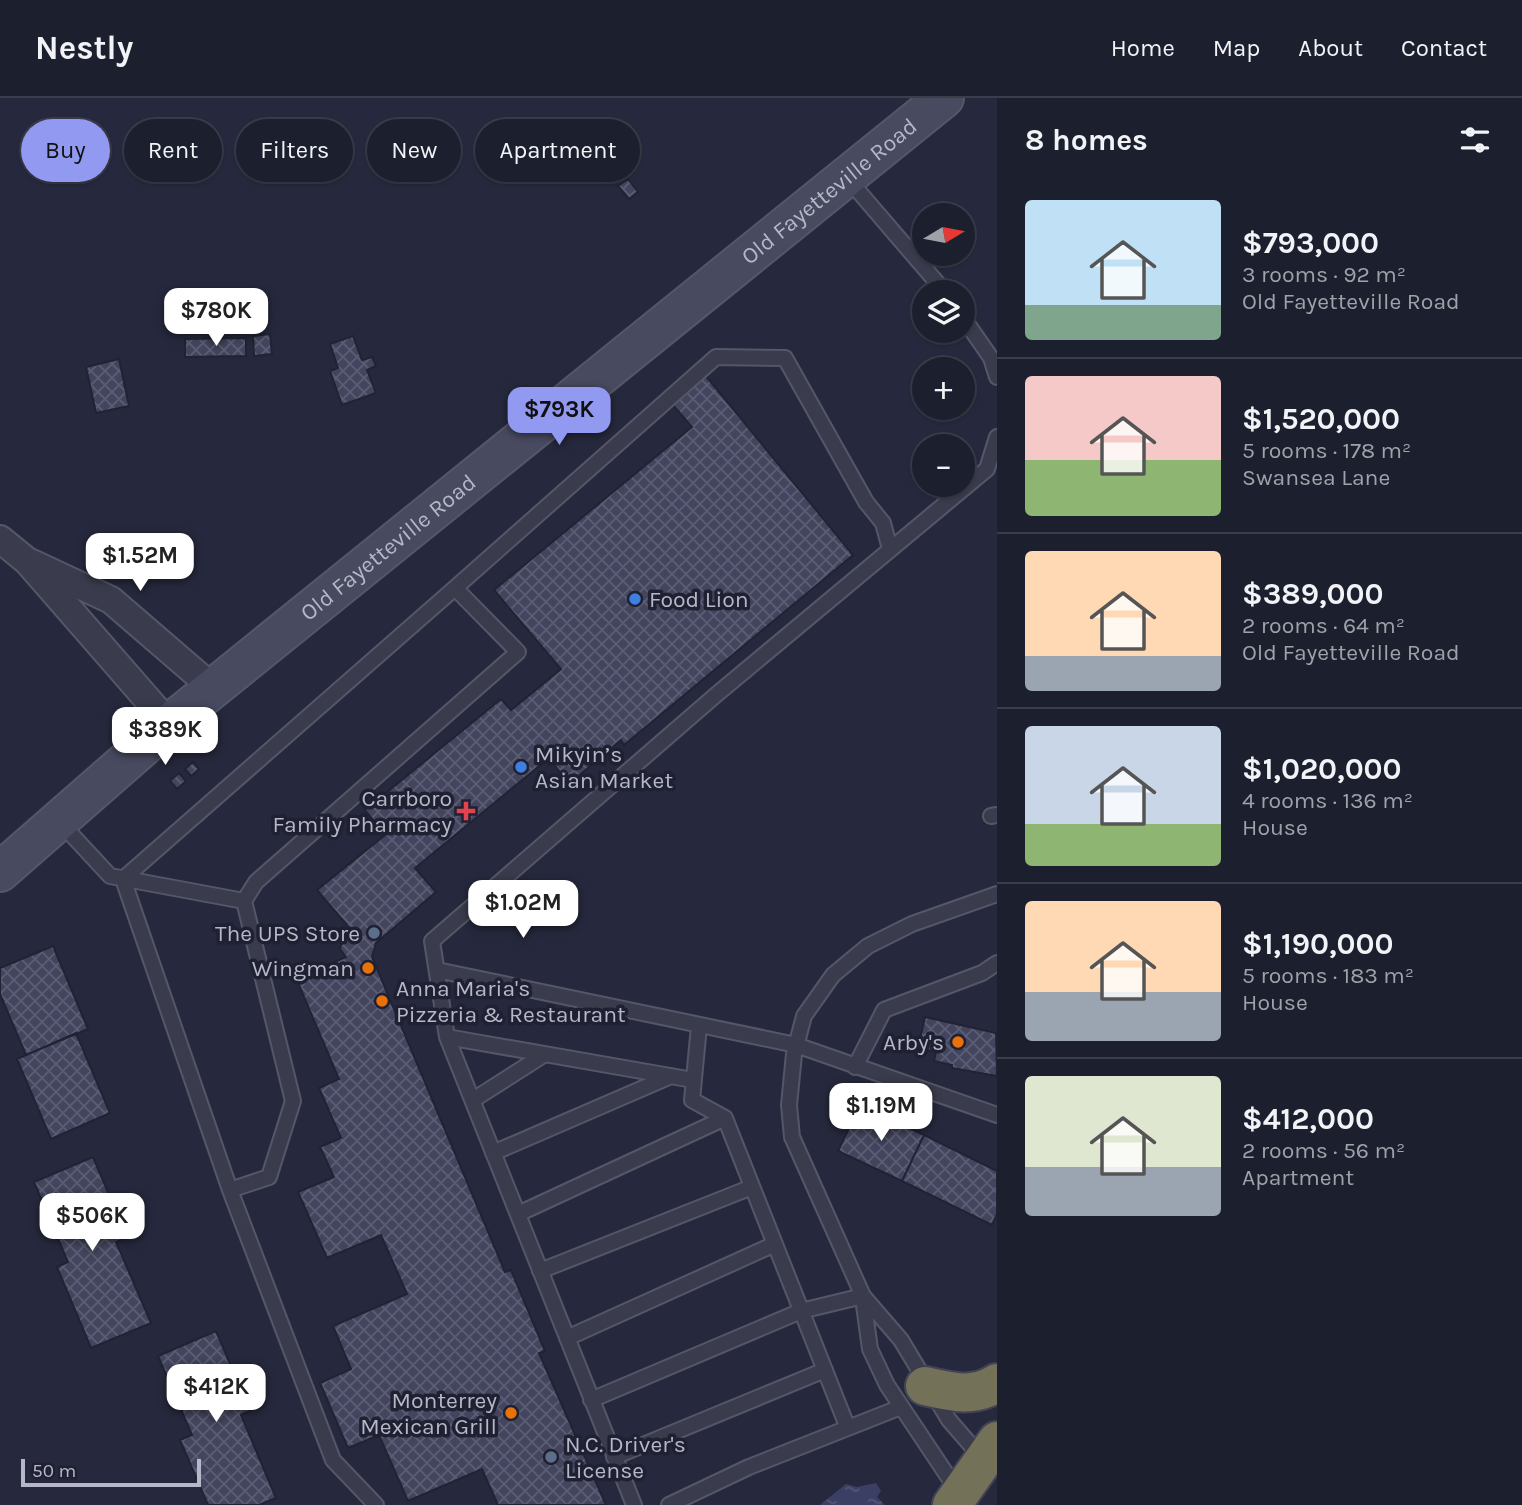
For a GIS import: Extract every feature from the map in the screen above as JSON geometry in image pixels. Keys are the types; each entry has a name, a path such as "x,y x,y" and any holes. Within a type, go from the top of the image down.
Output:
{"highway":[{"path":"913,1396 979,1392 997,1383"},
{"path":"960,1502 993,1460"}],"street":[{"name":"Old Fayetteville Road","path":"0,872 169,724 848,179 944,98"},
{"path":"0,539 27,561 169,724"},
{"path":"27,561 111,600 213,688"}],"lane":[{"path":"848,179 935,280"},
{"path":"975,335 991,358 997,377"},
{"path":"123,879 716,356 785,358 866,502 883,523 890,549"},
{"path":"634,1505 447,1037 432,941 987,469 997,437"},
{"path":"230,1190 269,1177 293,1101 244,901 256,882 518,652 455,588"},
{"path":"58,820 110,876 244,901"},
{"path":"123,879 230,1190 333,1460 376,1505"},
{"path":"993,1460 949,1420 913,1396 870,1349 863,1296 792,1137 789,1105 796,1045 804,1016 833,975 867,946 912,925 997,894"},
{"path":"855,1067 884,1010 982,973 997,963"},
{"path":"436,970 796,1045 997,1115"},
{"path":"699,1026 692,1100 725,1118 847,1426"},
{"path":"447,1037 694,1080"},
{"path":"473,1100 545,1054"},
{"path":"494,1153 671,1076"},
{"path":"517,1214 725,1118"},
{"path":"540,1271 752,1187"},
{"path":"567,1338 775,1244"},
{"path":"591,1400 801,1311 863,1296"},
{"path":"863,1296 901,1340 913,1396 960,1502"},
{"path":"614,1457 825,1370"},
{"path":"669,1505 913,1396"}],"water":[{"path":"876,1483 881,1491 877,1497 885,1505 820,1505 846,1484 857,1487"}],"building":[{"path":"630,182 638,192 629,199 618,186"},
{"path":"270,334 272,354 254,356 253,336"},
{"path":"353,336 362,360 372,357 376,366 367,370 376,393 342,405 330,371 338,368 330,344"},
{"path":"246,338 246,356 185,357 185,339"},
{"path":"119,359 129,406 96,413 86,367"},
{"path":"705,375 853,555 624,745 621,740 569,784 549,758 415,868 436,892 376,943 372,957 505,1272 511,1270 545,1351 539,1353 606,1505 498,1505 482,1469 408,1501 379,1435 348,1448 320,1383 351,1369 333,1326 407,1294 381,1235 327,1258 298,1192 334,1177 320,1147 341,1138 319,1088 339,1079 296,978 346,957 340,949 344,936 352,931 317,890 385,835 365,810 501,699 511,710 561,669 494,590 692,427 671,403"},
{"path":"193,762 199,769 191,776 185,769"},
{"path":"179,773 186,781 177,789 170,781"},
{"path":"53,946 88,1029 26,1055 0,994 0,968"},
{"name":"Arby's","path":"925,1017 996,1033 997,1076 952,1068 952,1065 934,1061 936,1052 918,1048"},
{"path":"76,1033 110,1113 51,1139 17,1059"},
{"path":"860,1105 924,1135 902,1181 838,1151"},
{"path":"924,1135 997,1171 997,1214 992,1225 902,1181"},
{"path":"93,1157 127,1237 116,1242 151,1323 91,1348 57,1267 68,1262 34,1182"},
{"path":"216,1331 250,1411 241,1415 276,1498 259,1505 208,1505 180,1440 192,1435 158,1356"}],"place":[{"name":"Food Lion","path":"635,599"},
{"name":"Mikyin’s Asian Market","path":"521,767"},
{"name":"Carrboro Family Pharmacy","path":"466,811"},
{"name":"The UPS Store","path":"374,933"},
{"name":"Wingman","path":"368,968"},
{"name":"Anna Maria's Pizzeria & Restaurant","path":"382,1001"},
{"name":"Arby's","path":"958,1042"},
{"name":"Monterrey Mexican Grill","path":"511,1413"},
{"name":"N.C. Driver's License","path":"551,1457"}]}
